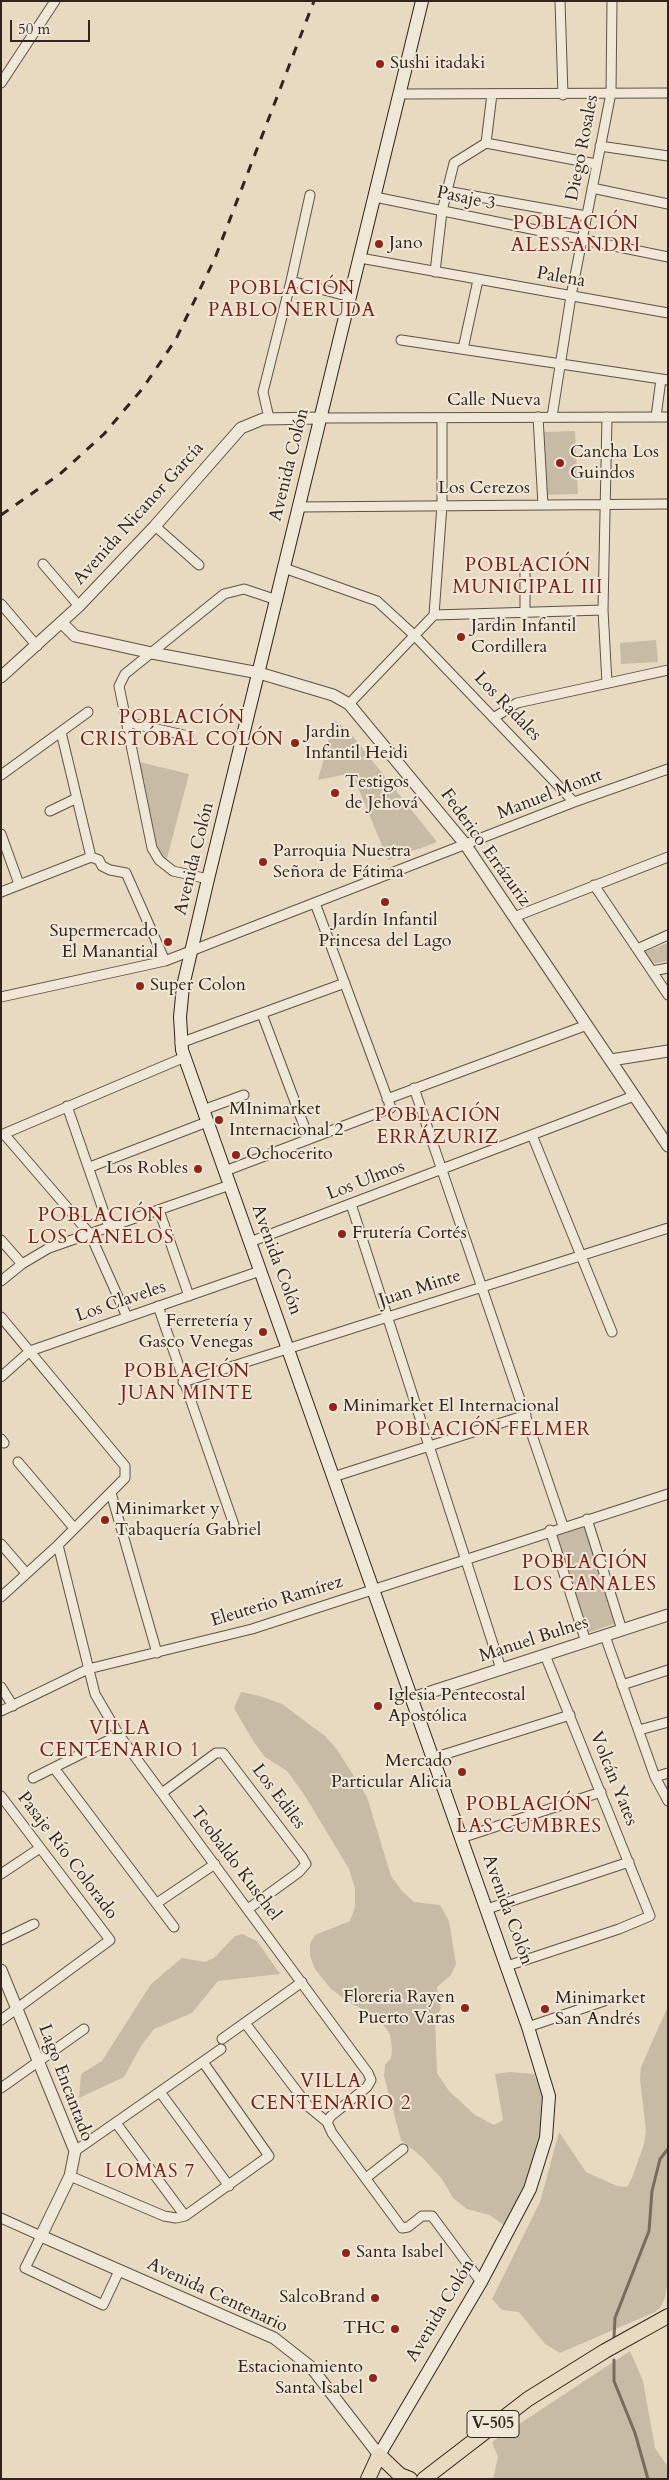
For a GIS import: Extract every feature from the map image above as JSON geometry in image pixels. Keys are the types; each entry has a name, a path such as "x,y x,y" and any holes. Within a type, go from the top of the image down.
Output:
{"main road":[{"name":"Avenida Colón","path":"368,2479 379,2455 481,2282 530,2189 546,2138 549,2096 507,1966 372,1590 180,1043 181,1001 208,879 422,1"},
{"name":"V-505","path":"424,2479 528,2399 605,2351 668,2316"},
{"path":"379,2455 400,2475 410,2479"}],"street":[{"path":"1,83 55,1"},
{"path":"560,1 563,95"},
{"name":"Diego Rosales","path":"552,417 571,296 611,93 612,1"},
{"path":"399,94 563,95 668,93"},
{"path":"486,143 492,94"},
{"path":"435,272 442,211 454,163 486,143 596,164"},
{"path":"600,146 668,156"},
{"path":"592,188 668,204"},
{"path":"446,191 586,216"},
{"path":"269,418 263,392 291,282 310,195"},
{"name":"Pasaje 3","path":"375,197 668,257"},
{"name":"Palena","path":"360,258 668,313"},
{"path":"464,349 478,280"},
{"path":"291,282 350,297"},
{"path":"401,340 562,362 665,379 656,417"},
{"path":"538,417 543,505"},
{"path":"607,417 603,610 607,684"},
{"name":"Calle Nueva","path":"321,418 668,417"},
{"name":"Avenida Nicanor García","path":"1,677 79,606 155,526 236,432 251,422 269,418 321,418"},
{"path":"349,704 434,615 442,505 442,418"},
{"name":"Los Cerezos","path":"300,507 605,503 668,504"},
{"path":"155,526 199,565"},
{"path":"43,564 79,606"},
{"name":"Los Radales","path":"284,568 377,601 414,635 495,717 574,802"},
{"path":"525,568 525,613"},
{"path":"208,879 173,872 158,860 152,848 119,686 121,680 152,653 232,590 244,588 277,600"},
{"path":"1,604 37,646"},
{"path":"434,615 603,610"},
{"name":"Federico Errázuriz","path":"62,623 75,636 259,673 333,695 349,704 465,844 612,1060 668,1146"},
{"path":"495,717 517,703 668,670"},
{"path":"1,775 88,712"},
{"path":"126,722 188,736"},
{"path":"61,732 75,799 91,857"},
{"name":"Manuel Montt","path":"1,997 165,961 574,802 668,769"},
{"path":"50,811 75,799"},
{"path":"1,834 19,884"},
{"path":"1,892 91,857 110,870 126,873 165,961"},
{"path":"514,917 668,857"},
{"path":"594,885 668,995"},
{"path":"315,903 389,1103"},
{"path":"637,949 668,936"},
{"path":"652,971 668,968"},
{"path":"180,1043 345,983"},
{"path":"262,1014 309,1139"},
{"path":"225,1171 309,1139 389,1103 414,1088 587,1025"},
{"path":"612,1060 668,1051"},
{"path":"127,1317 90,1234 2,1134 184,1058"},
{"path":"414,1088 564,1526"},
{"path":"90,1167 205,1116 244,1095"},
{"name":"Los Ulmos","path":"250,1242 634,1096"},
{"path":"67,1106 90,1167 109,1228"},
{"path":"532,1135 612,1332"},
{"path":"1,1281 22,1264 48,1248 230,1185"},
{"path":"351,1204 431,1446 501,1669"},
{"path":"159,1210 189,1296"},
{"name":"Juan Minte","path":"182,1382 668,1228"},
{"path":"1,1240 22,1264"},
{"name":"Los Claveles","path":"1,1377 30,1352 260,1271"},
{"path":"158,1306 182,1382 234,1525"},
{"path":"1,1317 126,1466 125,1478 111,1493 1,1597"},
{"path":"333,1477 526,1415"},
{"path":"18,1462 74,1528"},
{"path":"111,1493 157,1653"},
{"name":"Eleuterio Ramírez","path":"1,1711 88,1669 252,1629 550,1530 668,1494"},
{"path":"588,1519 622,1630"},
{"path":"550,1530 586,1642"},
{"path":"1,1544 26,1573"},
{"name":"Teobaldo Kuschel","path":"58,1545 95,1694 119,1735 368,2073 371,2080 367,2087 331,2116 327,2122"},
{"name":"Manuel Bulnes","path":"412,1698 668,1615"},
{"path":"605,1636 655,1777 668,1801"},
{"name":"Volcán Yates","path":"507,1966 650,1916 546,1655"},
{"path":"622,1685 668,1670"},
{"path":"1,1687 12,1706"},
{"path":"433,1758 570,1715"},
{"path":"639,1730 668,1722"},
{"path":"33,1778 119,1735"},
{"name":"Los Ediles","path":"162,1793 216,1754 223,1753 302,1857 306,1864 299,1872 248,1909"},
{"path":"54,1768 174,1927"},
{"path":"655,1777 668,1773"},
{"path":"461,1838 601,1792"},
{"name":"Pasaje Río Colorado","path":"1,1796 110,1940 17,2008"},
{"path":"1,1874 40,1848"},
{"path":"487,1909 629,1862"},
{"path":"156,1903 215,1864"},
{"path":"1,1940 34,1924"},
{"name":"Lago Encantado","path":"1,1970 75,2151 70,2176 41,2236"},
{"path":"222,2039 302,1982"},
{"path":"528,2027 604,2001"},
{"path":"1,2020 17,2008"},
{"path":"245,2023 309,2107 327,2122 332,2133 402,2228 408,2227 422,2216 432,2216 481,2282"},
{"path":"1,2094 4,2085 84,2028"},
{"path":"75,2151 221,2050"},
{"path":"70,2176 164,2216 176,2218 185,2216 269,2156 203,2062"},
{"path":"160,2092 229,2186"},
{"path":"116,2123 185,2216"},
{"path":"366,2178 403,2149"},
{"name":"Avenida Centenario","path":"1,2218 260,2331 287,2347 311,2367 379,2455"},
{"path":"41,2236 26,2268 103,2305 119,2271"}],"shaded area":[{"name":"Cancha Los Guindos","path":"575,431 578,494 545,495 542,432"},
{"path":"656,640 658,662 621,664 620,643"},
{"path":"334,720 347,729 437,842 388,860 352,773 318,780"},
{"path":"139,762 189,774 166,862 156,847"},
{"path":"668,943 668,961 651,964 644,952"},
{"path":"584,1526 614,1624 587,1633 555,1534"},
{"path":"241,1692 282,1704 325,1736 336,1748 367,1797 391,1876 402,1891 414,1902 440,1905 449,1921 456,1964 451,1975 437,1987 441,2008 435,2019 437,2073 449,2091 475,2115 494,2125 503,2120 495,2074 510,2072 534,2074 551,2112 525,2197 505,2226 490,2215 467,2209 453,2198 442,2179 422,2157 401,2140 384,2076 385,2065 391,2058 390,2034 375,2015 350,2003 331,1989 315,1969 310,1956 310,1944 315,1935 350,1921 355,1907 355,1888 349,1869 305,1796 287,1771 265,1757 253,1741 234,1708"},
{"path":"242,1934 257,1941 280,1974 218,1981 192,2013 154,2029 141,2046 124,2077 79,2098 81,2074 102,2061 151,1984 182,1958 205,1962 214,1958 235,1936"},
{"path":"668,2006 668,2282 665,2297 661,2307 655,2312 560,2353 545,2344 519,2312 502,2310 492,2299 540,2202 559,2132 586,2172 617,2186 627,2187 644,2144 646,2131 640,2079 641,2067"},
{"path":"630,2351 643,2381 655,2448 668,2467 668,2479 493,2479 498,2457 492,2442"}],"waterway":[{"path":"614,2338 615,2318 649,2231 652,2191 660,2159 668,2149"},
{"path":"614,2360 614,2381 635,2433 648,2479"}],"railway":[{"path":"1,515 60,474 104,434 143,388 176,339 215,258 314,1"}],"place":[{"name":"Sushi itadaki","path":"380,64"},
{"name":"Jano","path":"379,244"},
{"name":"Cancha Los Guindos","path":"560,463"},
{"name":"Jardin Infantil Cordillera","path":"461,637"},
{"name":"Jardin Infantil Heidi","path":"295,743"},
{"name":"Testigos de Jehová","path":"335,793"},
{"name":"Parroquia Nuestra Señora de Fátima","path":"263,862"},
{"name":"Jardín Infantil Princesa del Lago","path":"385,902"},
{"name":"Supermercado El Manantial","path":"168,942"},
{"name":"Super Colon","path":"140,986"},
{"name":"MInimarket Internacional 2","path":"219,1120"},
{"name":"Ochocerito","path":"236,1155"},
{"name":"Los Robles","path":"198,1169"},
{"name":"Frutería Cortés","path":"342,1234"},
{"name":"Ferretería y Gasco Venegas","path":"263,1332"},
{"name":"Minimarket El Internacional","path":"333,1407"},
{"name":"Minimarket y Tabaquería Gabriel","path":"105,1520"},
{"name":"Iglesia Pentecostal Apostólica","path":"378,1706"},
{"name":"Mercado Particular Alicia","path":"462,1772"},
{"name":"Floreria Rayen Puerto Varas","path":"465,2008"},
{"name":"Minimarket San Andrés","path":"545,2009"},
{"name":"Santa Isabel","path":"346,2253"},
{"name":"SalcoBrand","path":"375,2298"},
{"name":"THC","path":"395,2329"},
{"name":"Estacionamiento Santa Isabel","path":"373,2378"}],"district":[{"name":"POBLACIÓN ALESSANDRI","path":"576,236"},
{"name":"POBLACIÓN PABLO NERUDA","path":"292,301"},
{"name":"POBLACIÓN MUNICIPAL III","path":"528,578"},
{"name":"POBLACIÓN CRISTÓBAL COLÓN","path":"182,730"},
{"name":"POBLACIÓN ERRÁZURIZ","path":"438,1128"},
{"name":"POBLACIÓN LOS CANELOS","path":"101,1228"},
{"name":"POBLACIÓN JUAN MINTE","path":"187,1384"},
{"name":"POBLACIÓN FELMER","path":"483,1431"},
{"name":"POBLACIÓN LOS CANALES","path":"585,1575"},
{"name":"VILLA CENTENARIO 1","path":"120,1741"},
{"name":"POBLACIÓN LAS CUMBRES","path":"529,1817"},
{"name":"VILLA CENTENARIO 2","path":"331,2094"},
{"name":"LOMAS 7","path":"150,2173"}]}
